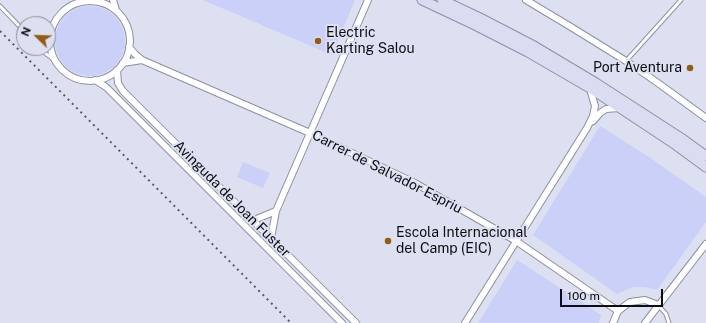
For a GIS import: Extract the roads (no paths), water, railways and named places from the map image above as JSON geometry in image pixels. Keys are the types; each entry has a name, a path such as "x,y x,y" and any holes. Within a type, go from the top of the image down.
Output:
{"street":[{"path":"56,20 67,9 79,3 93,0 108,5 116,10"},
{"path":"54,56 56,61 65,71 82,80 95,80 106,77 117,70 123,63 129,47 129,35 126,24 116,10 113,0"},
{"path":"270,238 276,211 368,0"},
{"path":"422,0 474,24 528,52 590,88 676,144 706,167"},
{"path":"442,0 527,43 596,83 706,156"},
{"path":"526,0 664,86 706,118"},
{"name":"Carrer de Salvador Espriu","path":"129,47 142,60 310,133 415,183 516,241 618,311"},
{"path":"123,63 142,60"},
{"name":"Avinguda de Joan Fuster","path":"117,70 118,82 123,91 356,323"},
{"name":"Avinguda de Joan Fuster","path":"95,80 106,87 342,323"},
{"path":"465,323 587,128 593,116 595,106 590,88"},
{"path":"587,128 600,113 606,109 622,108"},
{"path":"254,220 276,211"},
{"path":"645,323 706,244"},
{"path":"613,323 618,311 626,304 635,300 645,300 658,305"}],"lane":[{"path":"626,62 681,0"},
{"path":"0,6 16,23"},
{"path":"49,56 56,61"},
{"path":"658,305 666,314 669,323"}],"railway":[{"path":"0,31 291,323"}],"place":[{"name":"Electric Karting Salou","path":"318,41"},
{"name":"Port Aventura","path":"690,68"},
{"name":"Escola Internacional del Camp (EIC)","path":"388,241"}]}
